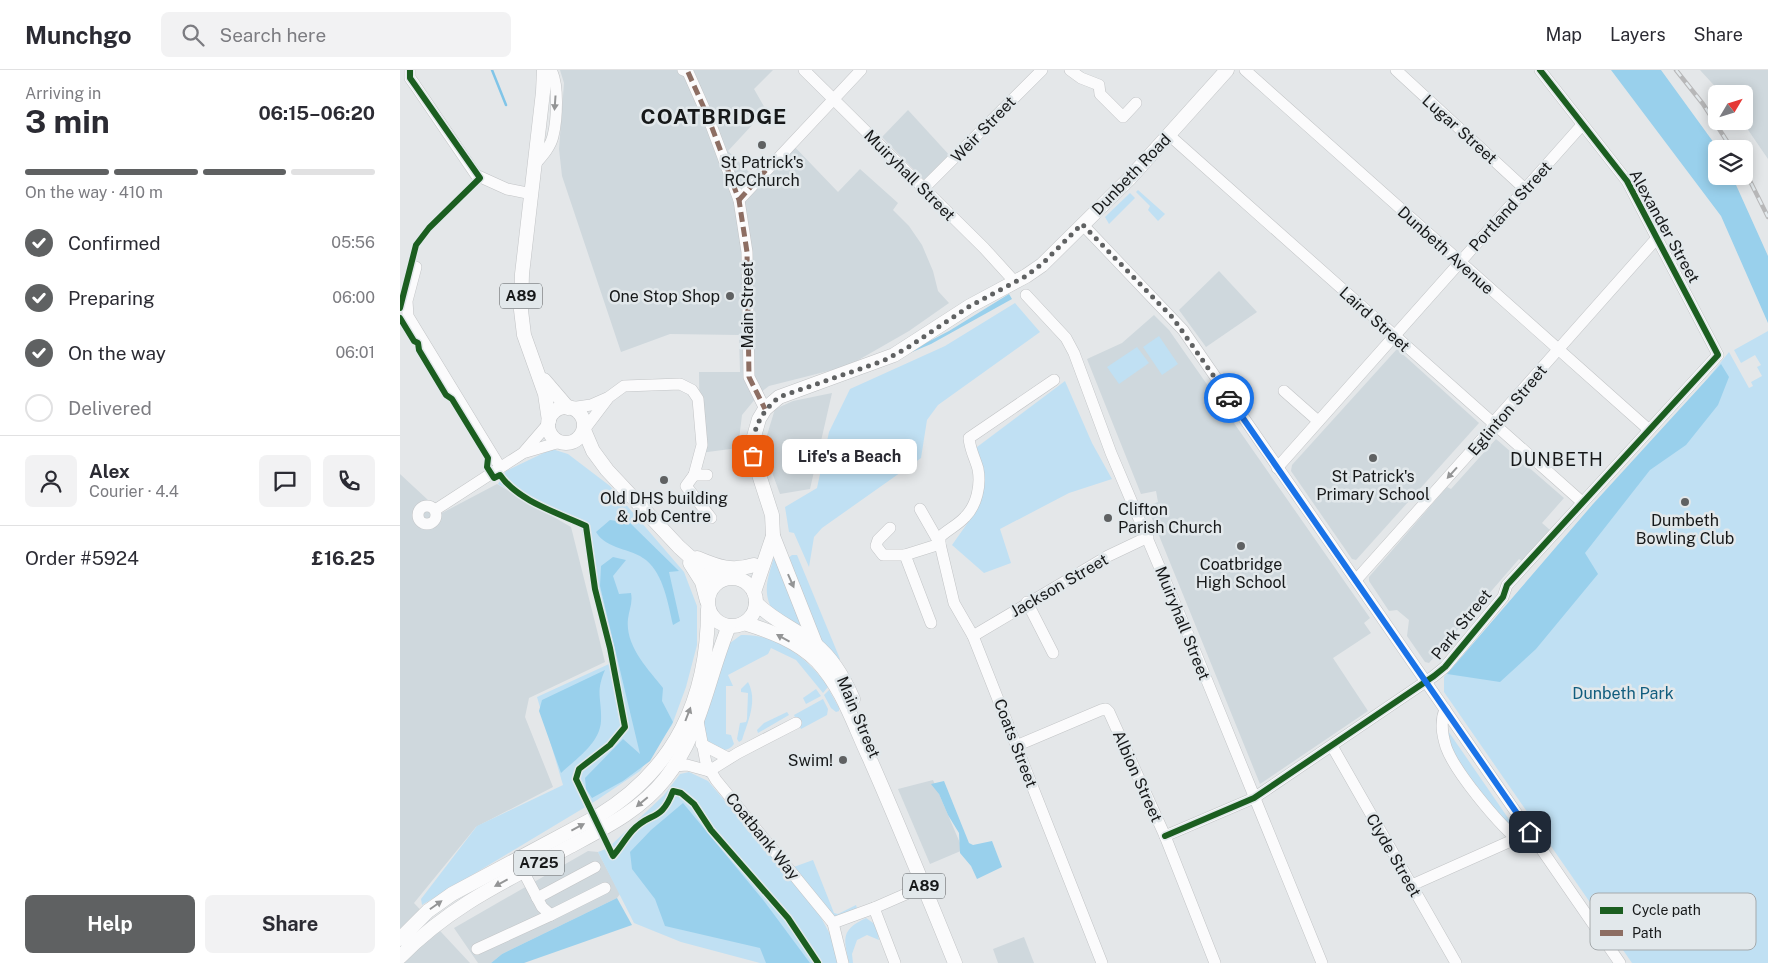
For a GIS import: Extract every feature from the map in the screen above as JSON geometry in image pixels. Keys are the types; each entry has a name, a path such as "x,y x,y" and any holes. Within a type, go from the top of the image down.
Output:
{"main road":[{"name":"A89","path":"544,70 520,310 524,335 545,394 551,435 580,450 607,470"},
{"name":"Dunbeth Road","path":"765,409 785,394 864,368 894,355 970,306 1015,282 1042,264 1129,179 1227,70"},
{"name":"A89","path":"536,369 553,392 569,408 580,414 583,419 584,430 593,451 607,470 682,550 709,574 746,582 755,598"},
{"path":"549,422 558,409 569,408"},
{"path":"744,623 753,614 755,598 772,539 772,515 753,456 752,446 758,419 765,409"},
{"path":"562,442 577,440 584,430"},
{"path":"708,605 710,590 728,578 744,574 754,565 772,539"},
{"path":"772,539 816,645"},
{"name":"A89","path":"682,550 698,574 708,605 718,622 729,626 744,623"},
{"path":"682,550 726,569 734,570 754,565"},
{"name":"Main Street","path":"755,598 775,621 816,645 836,666 848,688 883,775 892,810"},
{"name":"A725","path":"400,938 428,911 452,894 598,816 620,803 644,782 666,757 687,718 707,646 708,605"},
{"name":"Main Street","path":"744,623 770,631 804,650 832,679 851,714 955,963"},
{"name":"A725","path":"400,957 440,919 467,901 630,812 653,793 690,741 729,626"}],"street":[{"path":"410,70 410,78 415,86 476,175 507,189 532,194"},
{"path":"536,163 544,154 553,138 556,87 555,77 551,70"},
{"name":"Muiryhall Street","path":"804,70 984,248 1015,282"},
{"path":"739,200 861,70"},
{"name":"Weir Street","path":"924,188 1042,70"},
{"path":"1070,70 1082,78 1099,85 1100,94 1123,116 1136,103"},
{"name":"Dunbeth Avenue","path":"1245,70 1648,429"},
{"name":"Lugar Street","path":"1396,70 1525,188"},
{"name":"Alexander Street","path":"1540,70 1627,181 1718,355"},
{"name":"Main Street","path":"689,71 739,200 747,252 749,377 765,409"},
{"name":"Portland Street","path":"1277,468 1393,335 1582,125"},
{"name":"Laird Street","path":"1169,134 1582,502"},
{"path":"1082,224 1183,330 1590,919"},
{"name":"Eglinton Street","path":"1356,580 1491,430 1493,423 1657,238"},
{"path":"416,267 407,301 408,316 500,467"},
{"name":"Muiryhall Street","path":"1026,295 1066,338 1074,353 1111,453 1148,537 1322,963"},
{"name":"Park Street","path":"1165,836 1254,798 1445,667 1503,597 1507,585 1648,429 1718,355"},
{"path":"890,528 878,540 876,546 883,555 905,555 940,544 940,537 965,518 974,504 979,488 978,471 970,449 969,438 1054,380"},
{"path":"584,430 609,397 622,387 630,385 680,384 692,390 698,399 702,445 694,475 686,486 711,518"},
{"path":"1284,391 1318,421"},
{"path":"569,408 591,404 609,397"},
{"path":"435,510 523,452 549,422"},
{"path":"523,452 562,442"},
{"path":"694,475 707,475"},
{"name":"Coats Street","path":"920,509 940,544 954,603 973,636 1102,963"},
{"name":"Jackson Street","path":"973,636 1027,602 1108,556 1148,537"},
{"path":"905,555 931,624"},
{"path":"1027,602 1053,653"},
{"name":"Albion Street","path":"1016,746 1106,709 1116,726 1165,836 1215,963"},
{"path":"1445,709 1442,727 1447,749 1480,797 1517,839"},
{"name":"Coatbank Way","path":"698,721 701,744 709,771 833,924 844,963"},
{"path":"674,766 687,765 709,771 728,758 796,723"},
{"path":"701,744 728,758"},
{"name":"Clyde Street","path":"1332,746 1456,963"},
{"path":"1412,885 1530,832"},
{"path":"537,898 595,867"},
{"path":"524,871 537,898 551,915"},
{"path":"477,949 605,888"},
{"path":"833,924 906,894"},
{"path":"874,908 895,963"},
{"path":"1611,950 1620,963"}],"shaded area":[{"path":"560,70 773,70 754,89 766,110 728,151 755,178 790,142 838,192 860,169 898,203 893,210 909,226 922,245 933,271 938,291 949,303 909,331 848,366 769,386 761,392 742,415 738,448 700,453 699,372 740,372 739,335 670,334 621,352 562,176 559,149 564,83"},
{"path":"1611,70 1661,70 1712,140 1708,140 1708,185 1736,185 1768,256 1768,323 1721,216"},
{"path":"1700,70 1768,70 1768,159 1748,130 1753,130 1753,85 1714,85"},
{"path":"908,110 951,157 925,181 882,137"},
{"path":"1219,271 1257,312 1206,347 1179,310"},
{"path":"1009,294 1012,299 931,344 891,361 949,331"},
{"name":"Coatbridge High School","path":"1154,315 1169,330 1370,618 1364,623 1371,633 1333,658 1368,711 1260,784 1147,506 1158,502 1156,491 1141,494 1087,359 1122,343"},
{"name":"St Patrick's Primary School","path":"1397,349 1479,423 1356,560 1352,559 1291,471 1292,465"},
{"path":"1721,364 1729,377 1718,405 1686,445 1650,470 1585,553 1598,574 1536,649 1500,682 1447,674 1593,504"},
{"path":"832,393 810,489 780,494 763,448 775,409 793,401"},
{"path":"1496,439 1564,498 1542,523 1550,530 1522,561 1519,559 1429,663 1425,662 1407,636 1409,620 1397,610 1389,611 1369,581 1369,577 1447,487 1451,489"},
{"path":"400,474 442,513 497,484 571,527 605,662 529,698 525,717 553,787 476,827 414,903 470,963 400,963"},
{"path":"610,520 630,523 679,571 669,572 680,621 673,625 664,590 652,566 640,556 606,542 596,532"},
{"path":"613,557 626,560 613,576 619,594 631,593 628,619 630,638 639,656 663,688 662,701 673,722 650,761 623,781 592,798 586,789 585,778 623,739 640,754 600,586 601,566"},
{"path":"605,670 600,685 600,729 586,750 561,773 539,711 542,700"},
{"path":"933,780 963,850 930,864 898,789"},
{"path":"944,781 969,843 973,845 992,841 1002,867 977,879 971,866 960,853 959,833 948,815 939,794 931,784"},
{"path":"683,803 764,901 810,963 766,963 760,948 665,926 655,899 632,869 630,852 651,830"},
{"path":"588,851 598,852 620,894 617,898 502,954 491,963 478,963 454,928"},
{"path":"617,898 632,925 524,963 491,963 502,954"},
{"path":"1024,937 1034,963 998,963 993,949"}],"green space":[{"path":"1138,190 1165,214 1158,221 1148,210 1150,206 1136,192"},
{"path":"1130,193 1135,198 1109,224 1105,217"},
{"path":"1015,303 1040,332 938,405 927,420 921,458 822,528 814,537 809,567 794,533 789,532 785,507 817,488 829,432 850,389 945,346"},
{"name":"Dunbeth Park","path":"1768,331 1768,963 1632,963 1623,950 1756,950 1756,893 1590,893 1590,902 1444,692 1444,677 1587,512 1704,383 1729,352 1749,388 1753,386 1751,382 1762,376 1757,367 1761,365 1755,355 1741,363 1734,350"},
{"path":"1159,336 1178,364 1162,375 1143,347"},
{"path":"1137,347 1149,363 1119,384 1107,367"},
{"path":"1065,381 1092,443 1112,479 1069,493 1000,529 1011,563 984,573 952,545 976,511 973,450"},
{"path":"552,449 568,454 610,486 684,572 697,606 697,645 686,687 672,725 640,771 597,800 422,905 421,899 477,826 563,785 537,697 609,664 581,527 498,484 506,471"},
{"path":"775,554 807,632 773,611 769,604 767,583"},
{"path":"792,555 797,555 840,659 837,662 820,643 787,559"},
{"path":"741,635 767,638 791,650 812,667 828,687 823,693 796,660 771,648 768,654 728,675 733,686 726,686 726,734 731,735 734,744 728,749 721,750 708,744 703,726 724,656 730,643"},
{"path":"748,682 752,696 751,711 742,740 739,742 737,739 740,723 746,722 747,719 748,693 741,692 741,689"},
{"path":"816,689 821,696 806,704 803,698"},
{"path":"829,690 839,711 836,712 831,708 824,695"},
{"path":"823,699 828,709 827,715 801,729 794,715"},
{"path":"787,712 789,715 758,733 757,730 764,723"},
{"path":"1446,728 1517,831 1516,833 1512,831 1467,776 1450,748"},
{"path":"689,772 708,781 817,910 832,938 839,963 760,963 681,942 634,923 598,852 608,848 664,795 680,774"},
{"path":"813,860 834,913 838,914 856,905 857,908 835,918 791,868"},
{"path":"866,918 876,925 879,940 867,935 857,940 852,954 853,963 849,963 845,941 846,936 852,927"}],"waterway":[{"path":"492,70 506,105"}],"railway":[{"path":"1676,70 1703,104 1726,140"},
{"path":"1752,185 1768,217"}],"marked path":[{"path":"688,72 708,117 739,200 747,252 749,377 765,409"},
{"path":"739,200 774,161"}],"cycle path":[{"path":"400,308 416,245 429,228 480,178 410,78 410,70"},
{"path":"1165,836 1254,798 1445,667 1503,597 1507,585 1718,355 1627,181 1540,70"},
{"path":"400,318 414,341 418,343 419,350 446,395 452,399 488,458 487,467 494,478 500,475 517,492 528,499 586,526 595,589 610,648 625,727 610,745 579,769 576,779 613,856 638,825 655,816 664,808 673,791 681,793 694,804 711,830 788,918 818,963"}],"way so far":[{"path":"753,456 752,446 758,419 765,409 779,397 792,390 883,361 907,348 942,323 988,295 1026,276 1042,264 1082,224 1173,318 1229,398"}],"place":[{"name":"St Patrick's RCChurch","path":"762,145"},
{"name":"One Stop Shop","path":"730,296"},
{"name":"Life's a Beach","path":"753,456"},
{"name":"St Patrick's Primary School","path":"1373,458"},
{"name":"Old DHS building & Job Centre","path":"664,480"},
{"name":"Dumbeth Bowling Club","path":"1685,502"},
{"name":"Clifton Parish Church","path":"1108,518"},
{"name":"Coatbridge High School","path":"1241,546"},
{"name":"Swim!","path":"843,760"}],"district":[{"name":"COATBRIDGE","path":"714,117"},
{"name":"DUNBETH","path":"1557,460"}],"route":[{"path":"1229,398 1530,832"}]}
